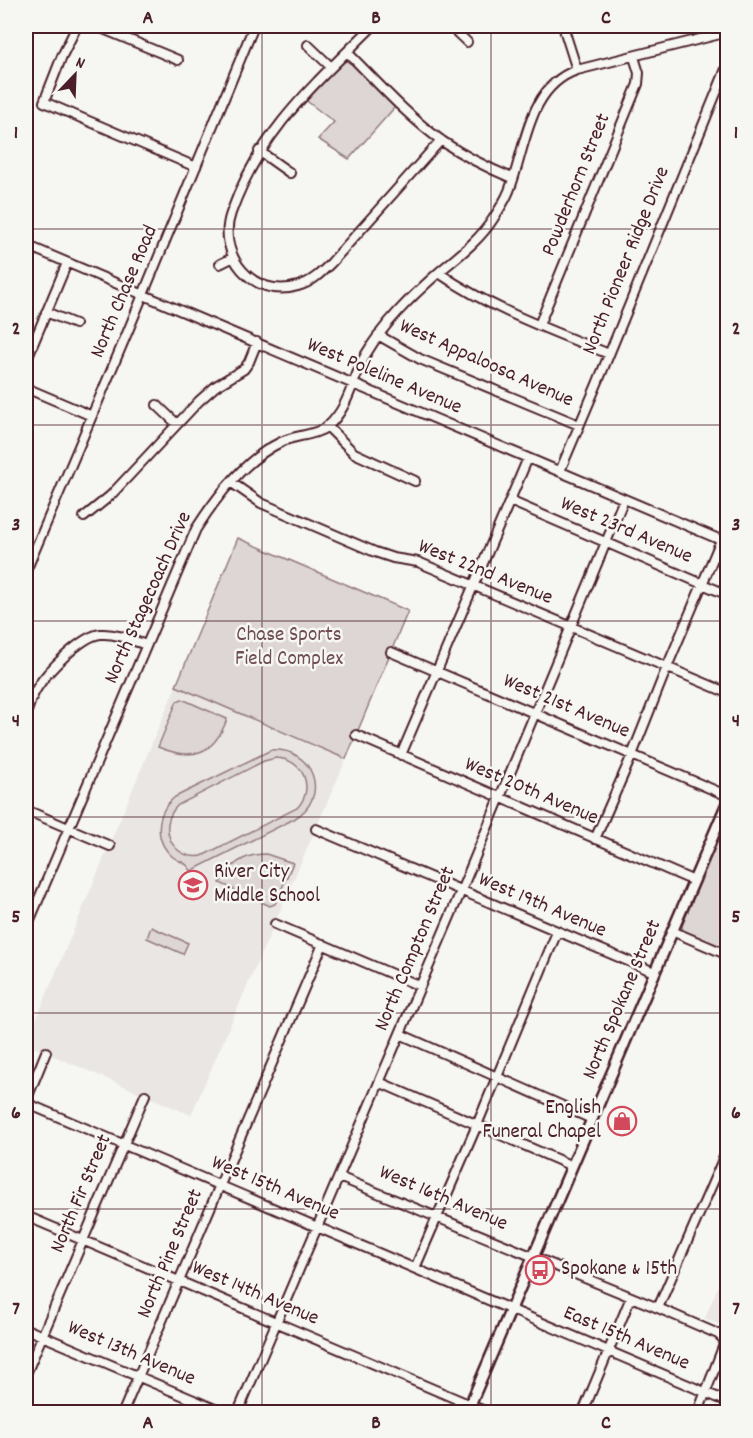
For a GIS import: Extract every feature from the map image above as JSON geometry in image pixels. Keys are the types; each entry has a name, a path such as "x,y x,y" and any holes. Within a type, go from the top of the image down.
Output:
{"main road":[{"name":"North Spokane Street","path":"468,1409 728,801"}],"street":[{"path":"77,26 62,56 44,102 196,167"},
{"path":"96,26 178,60"},
{"name":"North Chase Road","path":"26,571 254,26"},
{"path":"373,26 293,105 259,151 228,221 228,243 232,258 249,277 269,286 292,288 314,279 441,140"},
{"path":"450,26 467,42"},
{"path":"563,26 577,70"},
{"path":"414,481 354,453 327,426 345,402 365,357 378,335 402,306 468,248 489,225 509,190 541,98 555,81 577,70 727,35"},
{"path":"308,45 331,67"},
{"path":"347,52 441,140 474,160 512,178"},
{"name":"Powderhorn Street","path":"539,325 638,84 639,73 634,57"},
{"name":"North Pioneer Ridge Drive","path":"560,471 728,64"},
{"path":"259,151 290,174"},
{"name":"West Poleline Avenue","path":"26,245 724,541"},
{"path":"220,264 232,258"},
{"path":"26,361 67,263"},
{"path":"439,273 483,301 609,354"},
{"path":"46,312 75,324"},
{"name":"West Appaloosa Avenue","path":"378,335 420,359 579,425"},
{"path":"84,517 110,496 216,386 244,369 257,342"},
{"path":"26,388 92,416"},
{"path":"157,405 177,424"},
{"name":"North Stagecoach Drive","path":"26,929 196,529 209,509 264,451 283,441 319,431 327,426"},
{"path":"401,755 528,458"},
{"name":"West 22nd Avenue","path":"232,483 261,503 375,552 418,562 728,693"},
{"name":"North Compton Street","path":"238,1413 461,891 624,499"},
{"name":"West 23rd Avenue","path":"510,501 728,595"},
{"path":"595,838 632,755 702,584 724,541"},
{"path":"26,714 36,688 76,646 92,636 101,634 122,637 146,645"},
{"name":"West 21st Avenue","path":"391,652 728,796"},
{"name":"West 20th Avenue","path":"356,735 694,881"},
{"path":"26,810 110,846"},
{"name":"West 19th Avenue","path":"316,829 654,972"},
{"path":"275,924 420,986"},
{"path":"672,931 728,955"},
{"path":"415,1268 557,932"},
{"name":"North Pine Street","path":"123,1413 323,944"},
{"path":"400,1034 592,1119"},
{"path":"26,1102 46,1052"},
{"path":"379,1082 572,1166"},
{"name":"North Fir Street","path":"26,1374 145,1095"},
{"name":"West 15th Avenue","path":"26,1102 511,1309"},
{"path":"658,1308 728,1148"},
{"name":"West 16th Avenue","path":"339,1176 658,1308 718,1334 726,1342"},
{"name":"West 14th Avenue","path":"26,1216 276,1323 468,1409 487,1413"},
{"path":"584,1413 631,1297"},
{"name":"East 15th Avenue","path":"511,1309 728,1402"},
{"name":"West 13th Avenue","path":"26,1329 222,1413"},
{"path":"699,1413 726,1342"}],"shaded area":[{"name":"River City Middle School","path":"176,686 346,759 191,1115 26,1044"},
{"path":"727,1265 727,1328 705,1318"}],"green space":[{"path":"346,61 352,64 395,107 349,159 318,139 334,122 304,99 340,64"},
{"name":"Chase Sports Field Complex","path":"238,538 408,611 346,759 176,686"},
{"path":"182,699 227,719 216,741 200,752 181,754 158,747 177,701"},
{"path":"271,750 286,751 298,756 307,765 314,787 312,799 306,810 294,819 191,871 167,850 160,834 159,826 164,810 175,797","holes":["276,758 293,763 304,776 306,792 297,808 202,856 191,856 175,848 170,840 168,823 171,813 178,805 264,761"]},
{"path":"727,816 728,950 683,931 682,926"},
{"path":"258,854 266,854 293,863 275,904 270,906 220,883 228,870 239,861"},
{"path":"151,927 188,943 183,954 147,938"}],"place":[{"name":"River City Middle School","path":"193,885"},
{"name":"English Funeral Chapel","path":"622,1121"},
{"name":"Spokane & 15th","path":"540,1270"}]}
